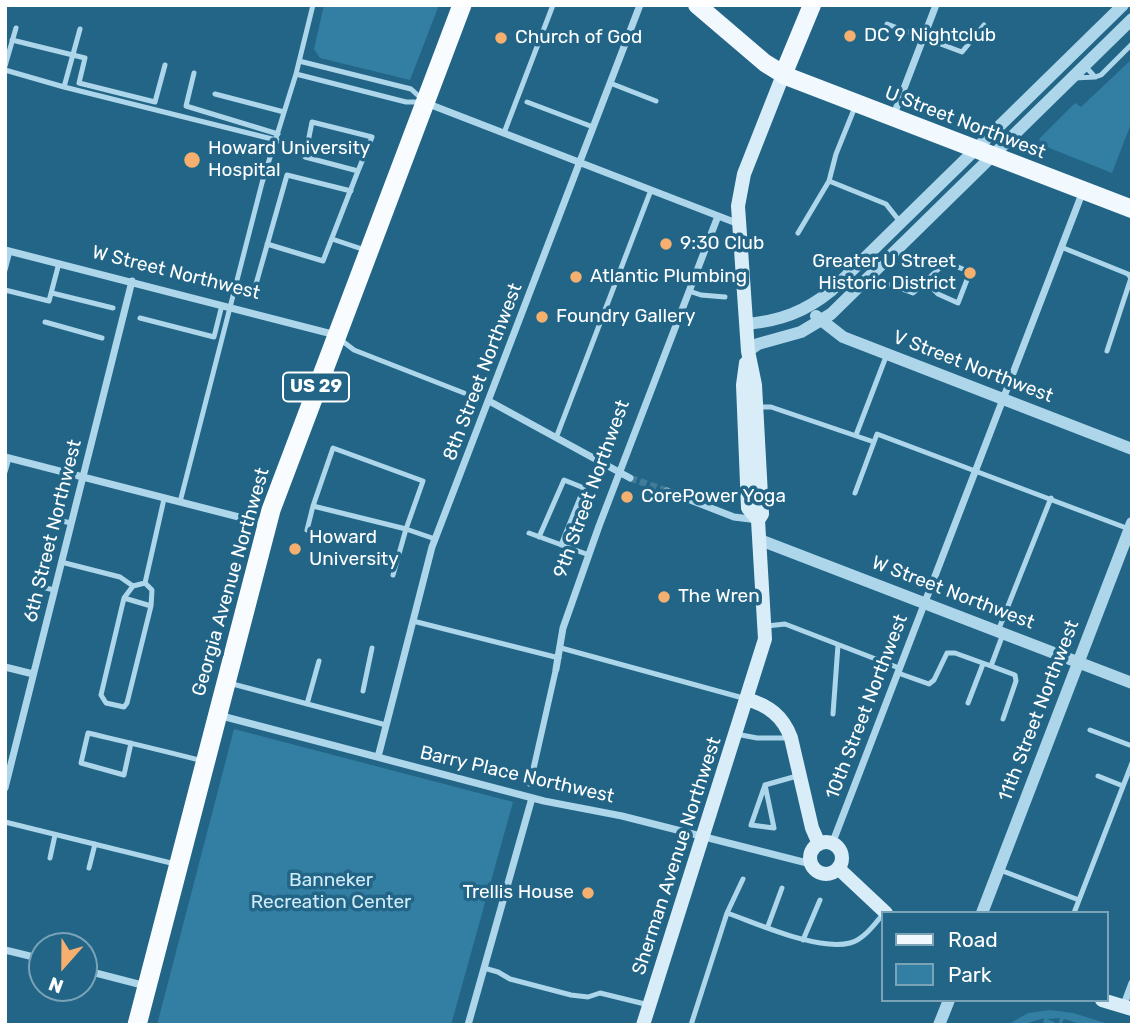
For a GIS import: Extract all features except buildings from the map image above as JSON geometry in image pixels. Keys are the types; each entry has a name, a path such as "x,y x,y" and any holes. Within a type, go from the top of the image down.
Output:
{"highway":[{"name":"Georgia Avenue Northwest","path":"137,1025 267,524 462,5"}],"main road":[{"name":"U Street Northwest","path":"697,5 762,61 783,75 1132,209"},
{"path":"748,351 743,386 748,508 758,520 762,514 755,385 748,351 738,206 744,174 812,5"},
{"name":"Sherman Avenue Northwest","path":"643,1025 765,639 758,520"},
{"path":"746,699 774,711 786,726 812,828 825,844 841,854 838,868"},
{"path":"825,844 812,850 811,864 817,871 826,874 838,868"},
{"path":"838,868 883,911"},
{"path":"1108,1002 1127,1008"}],"street":[{"name":"8th Street Northwest","path":"378,757 435,539 640,5"},
{"path":"893,118 936,5"},
{"path":"748,351 758,344 801,332 821,321 868,277 1073,54 1123,5"},
{"path":"746,324 779,320 808,308 832,290 901,223 1071,78 1132,19"},
{"path":"1073,54 1084,65"},
{"path":"425,103 739,224"},
{"name":"10th Street Northwest","path":"825,844 898,670 1083,190"},
{"name":"9th Street Northwest","path":"530,784 564,628 619,473 718,216"},
{"name":"W Street Northwest","path":"8,250 336,335"},
{"name":"6th Street Northwest","path":"5,788 132,281"},
{"name":"V Street Northwest","path":"808,308 843,337 1132,449"},
{"path":"489,401 630,478"},
{"path":"7,457 267,524"},
{"path":"667,491 734,517 758,520"},
{"name":"11th Street Northwest","path":"983,911 1131,526"},
{"name":"W Street Northwest","path":"760,540 1132,683"},
{"path":"5,667 33,674"},
{"name":"Barry Place Northwest","path":"217,715 532,798 622,816 811,864"},
{"path":"468,1025 532,798"},
{"path":"5,950 28,956"},
{"path":"98,974 147,986"},
{"path":"1127,1008 1132,983"},
{"path":"939,1025 947,1002"}],"lane":[{"path":"180,502 226,306 296,74 313,5"},
{"path":"504,133 554,5"},
{"path":"887,24 962,52 984,25"},
{"path":"16,27 5,68 64,87 277,137"},
{"path":"64,87 80,29"},
{"path":"12,40 85,58 79,83 155,102 165,65"},
{"path":"1071,78 1101,75 1132,44"},
{"path":"299,61 411,89 425,103"},
{"path":"1084,65 1096,77"},
{"path":"194,73 186,106 277,137 306,151"},
{"path":"296,74 406,102 425,103"},
{"path":"610,83 656,101"},
{"path":"215,94 284,112"},
{"path":"527,102 593,127"},
{"path":"798,233 829,181 833,163 856,104"},
{"path":"267,244 323,261 372,137 312,122 305,157 358,171"},
{"path":"254,291 287,175 351,191"},
{"path":"829,181 886,204 901,223"},
{"path":"556,438 652,190"},
{"path":"332,239 369,251"},
{"path":"1061,247 1128,274 1131,278 1107,351"},
{"path":"5,270 8,250"},
{"path":"868,277 913,293 946,262 970,272 958,303 938,294 926,282"},
{"path":"5,290 49,301 59,263"},
{"path":"689,291 724,297"},
{"path":"52,293 113,308"},
{"path":"140,318 214,337 226,306"},
{"path":"45,322 102,338"},
{"path":"336,335 354,350 464,393"},
{"path":"856,435 887,354"},
{"path":"756,407 771,407 874,442"},
{"path":"855,493 877,434 1131,526"},
{"path":"307,530 333,448 423,481 393,575"},
{"path":"5,472 7,457"},
{"path":"538,537 564,480 584,488 561,545"},
{"path":"991,666 1051,498"},
{"path":"145,583 164,499"},
{"path":"313,506 435,539"},
{"path":"50,528 53,519 71,523"},
{"path":"528,533 589,555"},
{"path":"61,562 120,578 133,586"},
{"path":"145,583 152,590 151,606 127,703 124,707 106,703 100,695 124,598 133,586 145,583"},
{"path":"42,587 54,590"},
{"path":"124,598 151,606"},
{"path":"413,621 559,658"},
{"path":"766,626 785,624 929,684 934,680 947,653 955,653 1015,675 1015,686 1003,719"},
{"path":"833,714 838,645"},
{"path":"363,691 372,648"},
{"path":"561,648 746,699"},
{"path":"307,704 318,661"},
{"path":"968,703 983,664"},
{"path":"226,682 386,725"},
{"path":"1090,730 1132,746"},
{"path":"131,743 124,775 81,763 88,733 131,743 206,762"},
{"path":"736,734 757,738 791,738"},
{"path":"1075,911 1132,763"},
{"path":"765,785 800,776"},
{"path":"1098,776 1123,786"},
{"path":"765,785 767,796 774,828 751,825 765,785"},
{"path":"5,822 178,865"},
{"path":"50,858 55,835"},
{"path":"89,867 95,844"},
{"path":"999,869 1079,900"},
{"path":"691,1025 727,913 743,879"},
{"path":"768,926 782,888"},
{"path":"803,940 820,900"},
{"path":"727,913 803,940 827,944 852,943 881,918"},
{"path":"484,968 510,979 571,995 588,997 600,993 649,1005"}],"green space":[{"path":"324,5 439,5 410,80 320,58 314,49"},
{"path":"1132,59 1132,121 1112,173 1042,145 1039,139 1075,103 1081,107"},
{"name":"Banneker Recreation Center","path":"234,729 513,802 451,1025 157,1025"},
{"path":"1050,1010 1073,1013 1112,1025 1084,1025 1064,1019 1061,1025 1058,1025 1060,1018 1047,1019 1055,1022 1054,1025 1043,1025 1044,1018 1022,1025 1007,1025 1028,1013"}],"tunnel":[{"path":"630,478 667,491"}],"place":[{"name":"DC 9 Nightclub","path":"850,36"},
{"name":"Church of God","path":"501,38"},
{"name":"Howard University Hospital","path":"192,160"},
{"name":"9:30 Club","path":"666,244"},
{"name":"Greater U Street Historic District","path":"970,273"},
{"name":"Atlantic Plumbing","path":"576,277"},
{"name":"Foundry Gallery","path":"542,317"},
{"name":"CorePower Yoga","path":"627,497"},
{"name":"Howard University","path":"295,549"},
{"name":"The Wren","path":"664,597"},
{"name":"Trellis House","path":"588,893"}]}
